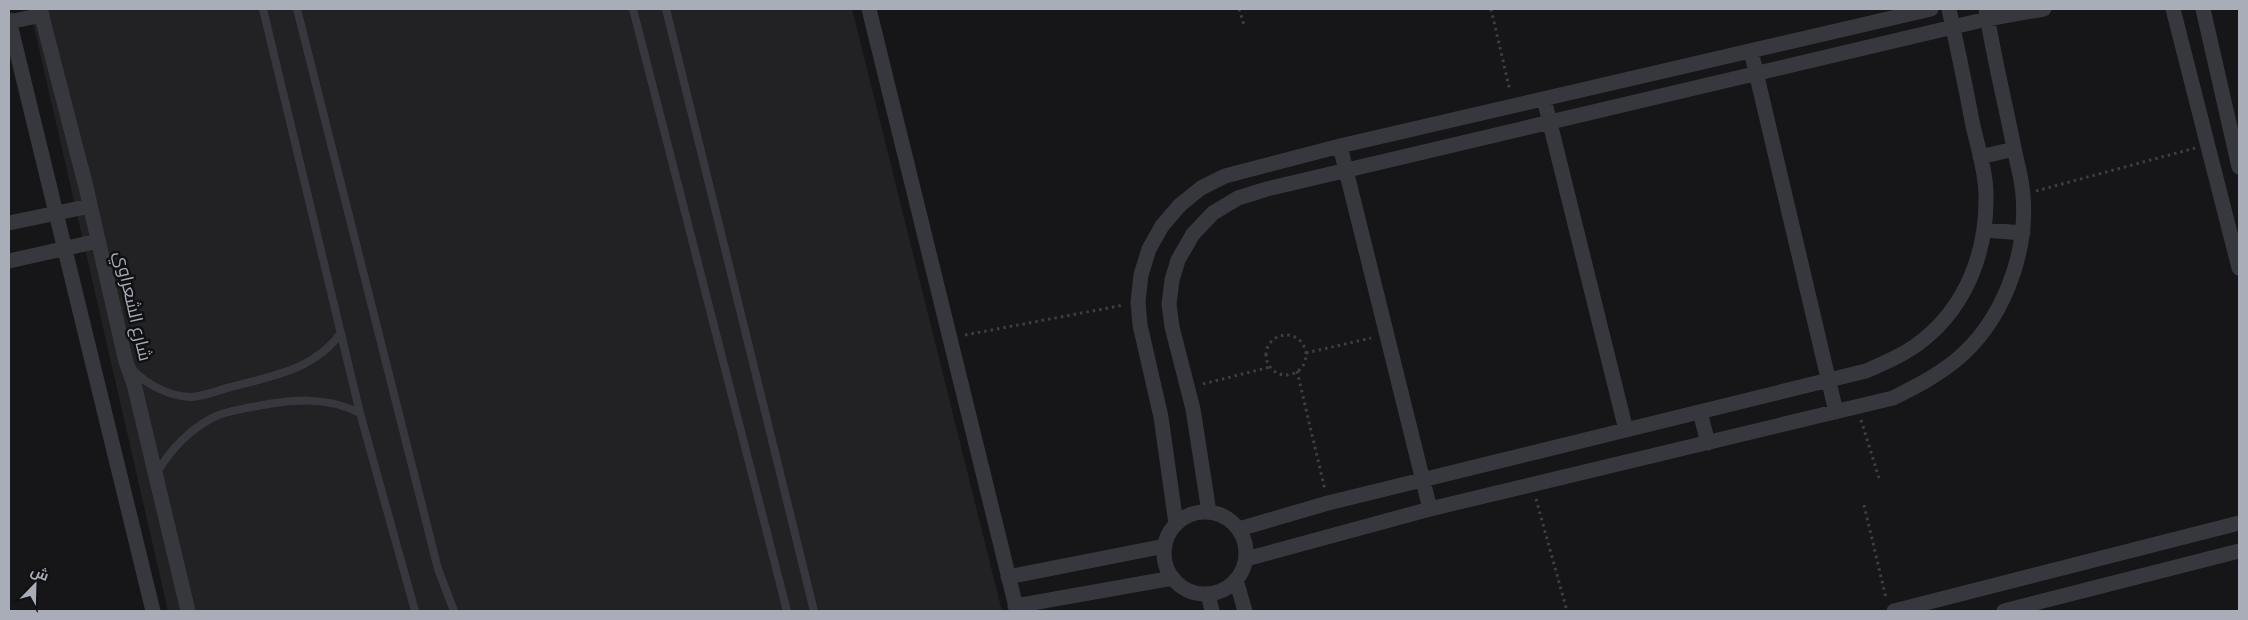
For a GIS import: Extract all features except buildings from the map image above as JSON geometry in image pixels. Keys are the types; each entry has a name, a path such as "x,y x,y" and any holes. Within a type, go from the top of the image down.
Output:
{"street":[{"path":"869,9 1016,609 1173,578"},
{"path":"1176,524 1161,417 1140,325 1138,302 1141,275 1149,249 1162,226 1180,205 1201,188 1225,176 1340,146 1931,9"},
{"path":"1238,529 1328,503 1827,381 1875,367 1896,358 1923,340 1946,318 1964,291 1978,262 1985,230 1986,194 1980,157 1949,9"},
{"path":"1209,512 1193,409 1172,327 1169,304 1172,280 1178,260 1193,234 1213,213 1238,198 1346,170 1953,28 1987,14 2044,9"},
{"path":"2173,9 2210,144 2239,268"},
{"path":"2203,9 2239,167"},
{"path":"41,12 9,22 153,611"},
{"name":"شارع الشعراوي","path":"41,12 90,206 126,362 134,384 188,611"},
{"path":"1246,558 1430,509 1857,407 1901,394 1926,382 1956,360 1981,334 2001,303 2015,269 2022,233 2023,195 1987,14"},
{"path":"1751,50 1827,381 1836,412"},
{"path":"1544,99 1626,430"},
{"path":"1340,146 1430,509"},
{"path":"1980,157 2014,149"},
{"path":"9,223 90,206"},
{"path":"1985,230 2022,233"},
{"path":"9,261 98,241"},
{"path":"1700,412 1708,443"},
{"path":"1209,512 1227,518 1238,529 1246,548 1246,558 1243,570 1236,580 1228,587 1208,594 1194,592 1182,587 1173,578 1164,558 1168,534 1176,524 1191,515 1209,512"},
{"path":"1897,608 2239,523"},
{"path":"1008,578 1165,546"},
{"path":"2004,611 2239,552"},
{"path":"1236,580 1245,611"},
{"path":"1208,594 1212,611"}],"lane":[{"path":"263,9 360,413 415,611"},
{"path":"297,9 438,569 454,611"},
{"path":"633,9 787,611"},
{"path":"666,9 814,611"},
{"path":"126,362 136,373 160,389 192,397 301,366 324,352 341,333"},
{"path":"155,475 170,453 189,433 224,412 304,399 334,402 360,413"}],"path":[{"path":"1239,9 1244,25"},
{"path":"1491,9 1514,106"},
{"path":"2023,195 2210,144"},
{"path":"950,338 1138,302"},
{"path":"1306,353 1386,334"},
{"path":"1284,335 1296,338 1301,342 1306,353 1305,361 1297,372 1280,374 1270,367 1266,353 1272,340 1284,335"},
{"path":"1187,388 1270,367"},
{"path":"1297,372 1328,503"},
{"path":"1857,407 1879,478"},
{"path":"1532,484 1567,611"},
{"path":"1864,505 1897,608"}],"shaded area":[{"path":"30,9 852,9 1002,611 168,611"}]}
